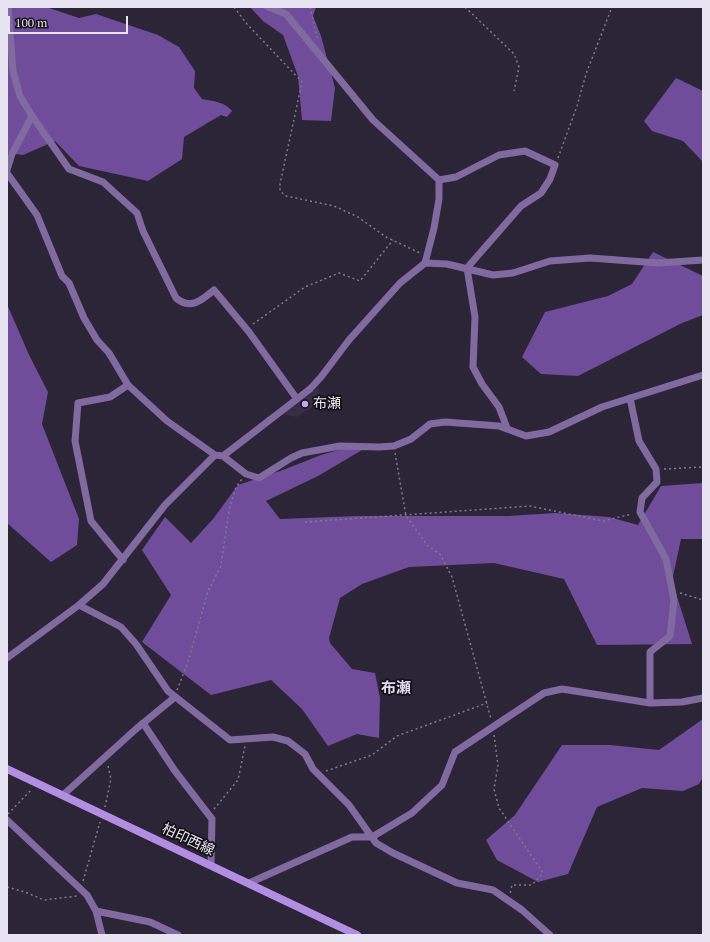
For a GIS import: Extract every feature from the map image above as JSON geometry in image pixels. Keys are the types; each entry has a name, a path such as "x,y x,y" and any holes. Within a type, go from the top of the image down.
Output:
{"main road":[{"name":"柏印西線","path":"7,770 63,795 357,935"}],"street":[{"path":"8,7 13,71 20,96 68,169 103,182 137,214 142,231 176,298 183,304 190,305 214,290 246,328 297,399"},
{"path":"223,456 297,399 321,377 349,340 400,283 425,259 434,228 439,199 439,180 373,120 286,14 268,7"},
{"path":"7,170 12,154 32,116"},
{"path":"439,180 456,177 499,154 525,151 555,165 550,179 540,193 521,206 467,268"},
{"path":"7,173 37,215 62,276 69,283 84,318 96,340 109,353 128,386 167,421 215,455 223,456 246,474 259,478 290,458 317,450 340,446 394,446 411,439 430,424 445,422 507,428 526,436 549,432 602,408 703,375"},
{"path":"425,259 492,274 513,272 550,261 590,258 658,264 703,260"},
{"path":"467,268 476,317 472,367 482,384 499,407 507,428"},
{"path":"123,560 91,521 75,441 78,403 110,397 128,386"},
{"path":"630,398 639,441 656,469 657,482 642,498 640,512 666,559 674,600 670,636 650,652 650,703"},
{"path":"7,658 79,605 103,584 165,505 215,455"},
{"path":"79,605 121,627 136,644 168,691 230,740 273,737 288,741 305,754 318,774 349,805 376,843 393,853 429,868 457,883 493,890 508,899 550,935"},
{"path":"249,883 352,837 372,837 412,813 442,785 455,752 544,693 562,690 650,703 682,702 703,698"},
{"path":"63,795 143,723 175,697"},
{"path":"143,723 175,771 212,819 213,838 211,865"},
{"path":"7,820 87,895 96,911 102,935"},
{"path":"96,911 150,922 178,935"}],"path":[{"path":"234,7 246,23 302,82 280,184 280,191 286,196 334,206 358,217 425,259"},
{"path":"310,7 318,39 314,47"},
{"path":"465,7 514,54 519,67 514,91"},
{"path":"555,165 577,106 586,74 612,7"},
{"path":"246,328 305,287 339,273 360,281 393,240"},
{"path":"394,446 406,516 428,546 440,554 452,577 493,726 498,765 494,789 499,808 543,873 532,885 512,885 508,899"},
{"path":"656,469 703,467"},
{"path":"175,697 188,662 208,591 221,566 229,510 236,488 246,474"},
{"path":"305,522 530,506 603,521 640,512"},
{"path":"672,591 703,600"},
{"path":"318,774 372,755 397,736 487,703"},
{"path":"209,814 238,780 247,739"},
{"path":"80,889 112,779 105,757"},
{"path":"7,815 38,784"},
{"path":"7,887 25,892 44,900 87,895"}],"shaded area":[{"path":"46,7 79,18 96,14 158,35 179,47 195,71 194,88 202,99 222,104 232,111 227,117 221,115 184,137 182,159 148,181 79,166 55,141 23,155 7,153 7,8"},
{"path":"250,7 316,7 313,16 321,36 335,88 331,121 302,120 298,76 283,35 263,21"},
{"path":"676,78 703,91 703,162 683,141 652,131 644,121"},
{"path":"653,252 703,276 703,315 682,323 578,376 541,374 522,357 545,312 608,296 632,284"},
{"path":"7,304 29,355 48,392 42,424 79,519 77,545 51,562 7,523"},
{"path":"319,387 320,402 297,417 282,414"},
{"path":"359,444 362,450 318,476 266,501 280,519 358,516 508,516 555,513 609,517 638,525 661,486 703,483 703,539 681,539 672,581 692,644 597,645 564,579 494,563 409,567 362,584 340,598 329,638 330,643 352,669 375,673 380,698 379,738 357,734 328,746 302,709 271,680 211,695 142,642 171,595 142,550 165,517 191,543 213,519 238,485 321,455"},
{"path":"703,719 703,777 699,784 683,791 642,788 597,807 568,874 538,882 497,860 486,840 515,815 562,745 610,745 659,750"}],"place":[{"name":"布瀬","path":"305,404"}],"district":[{"name":"布瀬","path":"396,689"}]}
